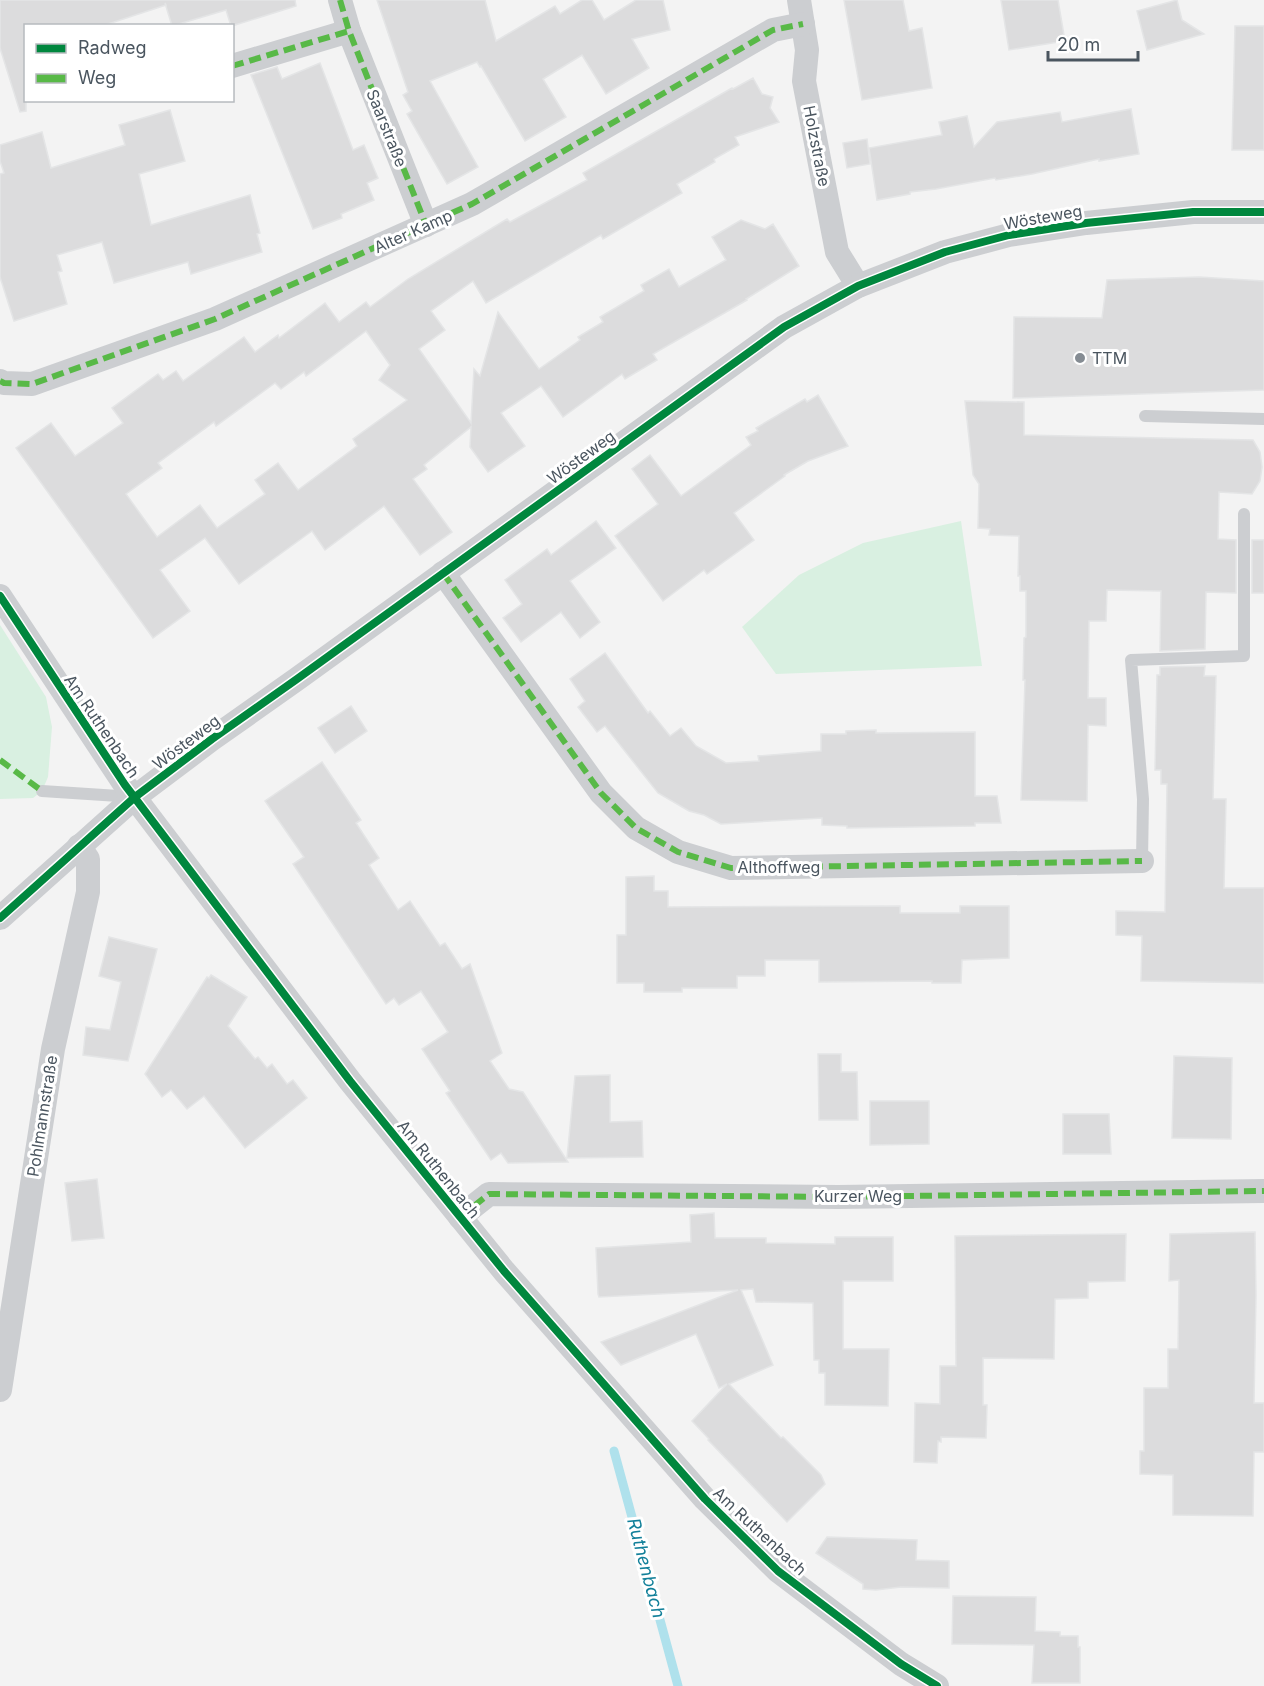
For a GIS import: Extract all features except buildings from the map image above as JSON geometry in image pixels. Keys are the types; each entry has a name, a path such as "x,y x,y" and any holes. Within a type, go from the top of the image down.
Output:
{"street":[{"name":"Saarstraße","path":"340,0 349,31 426,225"},
{"name":"Holzstraße","path":"799,0 807,51 804,81 837,252 858,286"},
{"name":"Alter Kamp","path":"0,381 32,384 215,319 472,204 772,30 803,24"},
{"path":"234,65 349,31"},
{"name":"Wösteweg","path":"0,918 135,797 212,739 784,327 858,286 945,252 1009,235 1086,223 1193,212 1264,212"},
{"name":"Althoffweg","path":"443,573 601,793 636,828 678,852 731,868 1143,861"},
{"name":"Am Ruthenbach","path":"0,596 135,797 350,1081 504,1271 705,1499 778,1571 891,1657 937,1686"},
{"name":"Pohlmannstraße","path":"0,1390 53,1049 88,892 88,859 79,846"},
{"name":"Kurzer Weg","path":"460,1217 489,1194 838,1197 1264,1191"}],"lane":[{"path":"1144,416 1264,419"},
{"path":"1143,861 1143,799 1131,660 1244,656 1244,513"},
{"path":"42,791 135,797"}],"green space":[{"path":"961,521 982,666 776,674 742,627 799,575 863,543"},
{"path":"0,625 46,697 52,727 48,777 42,791 33,798 0,799"}],"waterway":[{"name":"Ruthenbach","path":"614,1451 678,1686"}],"marked path":[{"path":"340,0 349,31 426,225"},
{"path":"0,381 32,384 215,319 472,204 773,30 803,24"},
{"path":"234,65 349,31"},
{"path":"443,573 601,793 636,828 678,852 731,868 1142,861"},
{"path":"0,760 42,791"},
{"path":"460,1217 489,1194 838,1197 1264,1191"}],"cycle path":[{"path":"0,918 135,797 212,739 784,327 858,286 945,252 1009,235 1086,223 1193,212 1264,212"},
{"path":"0,596 125,785 350,1081 504,1271 705,1499 778,1571 901,1664 937,1686"}],"place":[{"name":"TTM","path":"1080,358"}]}
